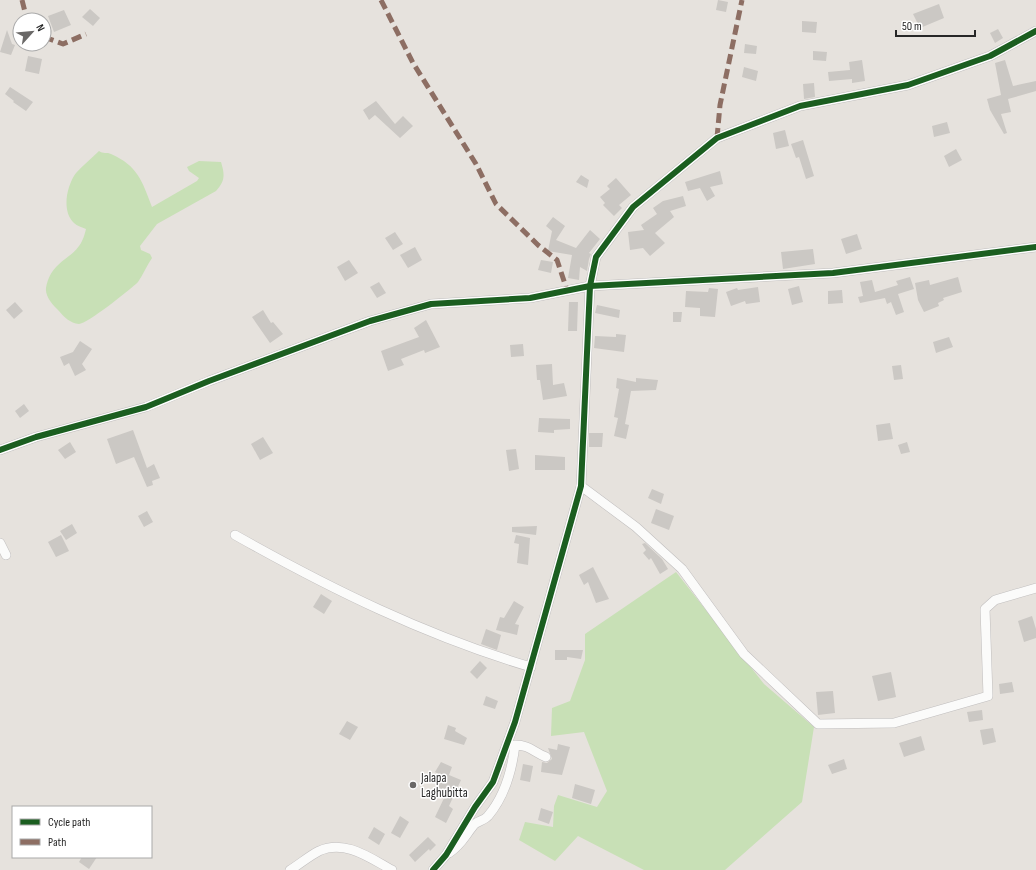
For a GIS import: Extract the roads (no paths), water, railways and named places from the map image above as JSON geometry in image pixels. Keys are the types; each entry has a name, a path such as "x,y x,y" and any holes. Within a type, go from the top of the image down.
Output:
{"street":[{"path":"433,870 446,855 475,807 493,782 515,722 581,486 590,286 596,257 633,207 717,138 800,106 908,84 990,56 1036,31"},
{"path":"0,450 36,437 146,407 209,381 370,321 431,304 530,298 590,286 833,273 1036,247"},
{"path":"581,486 636,527 682,569 744,654 818,724 894,723 988,696 986,609 996,600 1036,588"},
{"path":"235,535 346,595 385,613 466,646 530,667"},
{"path":"0,543 6,555"},
{"path":"446,855 460,846 474,824 486,818 497,803 511,771 515,745 525,745 538,754 546,757"},
{"path":"290,870 320,851 333,847 352,848 392,870"}],"place":[{"name":"Jalapa Laghubitta","path":"413,785"}]}
